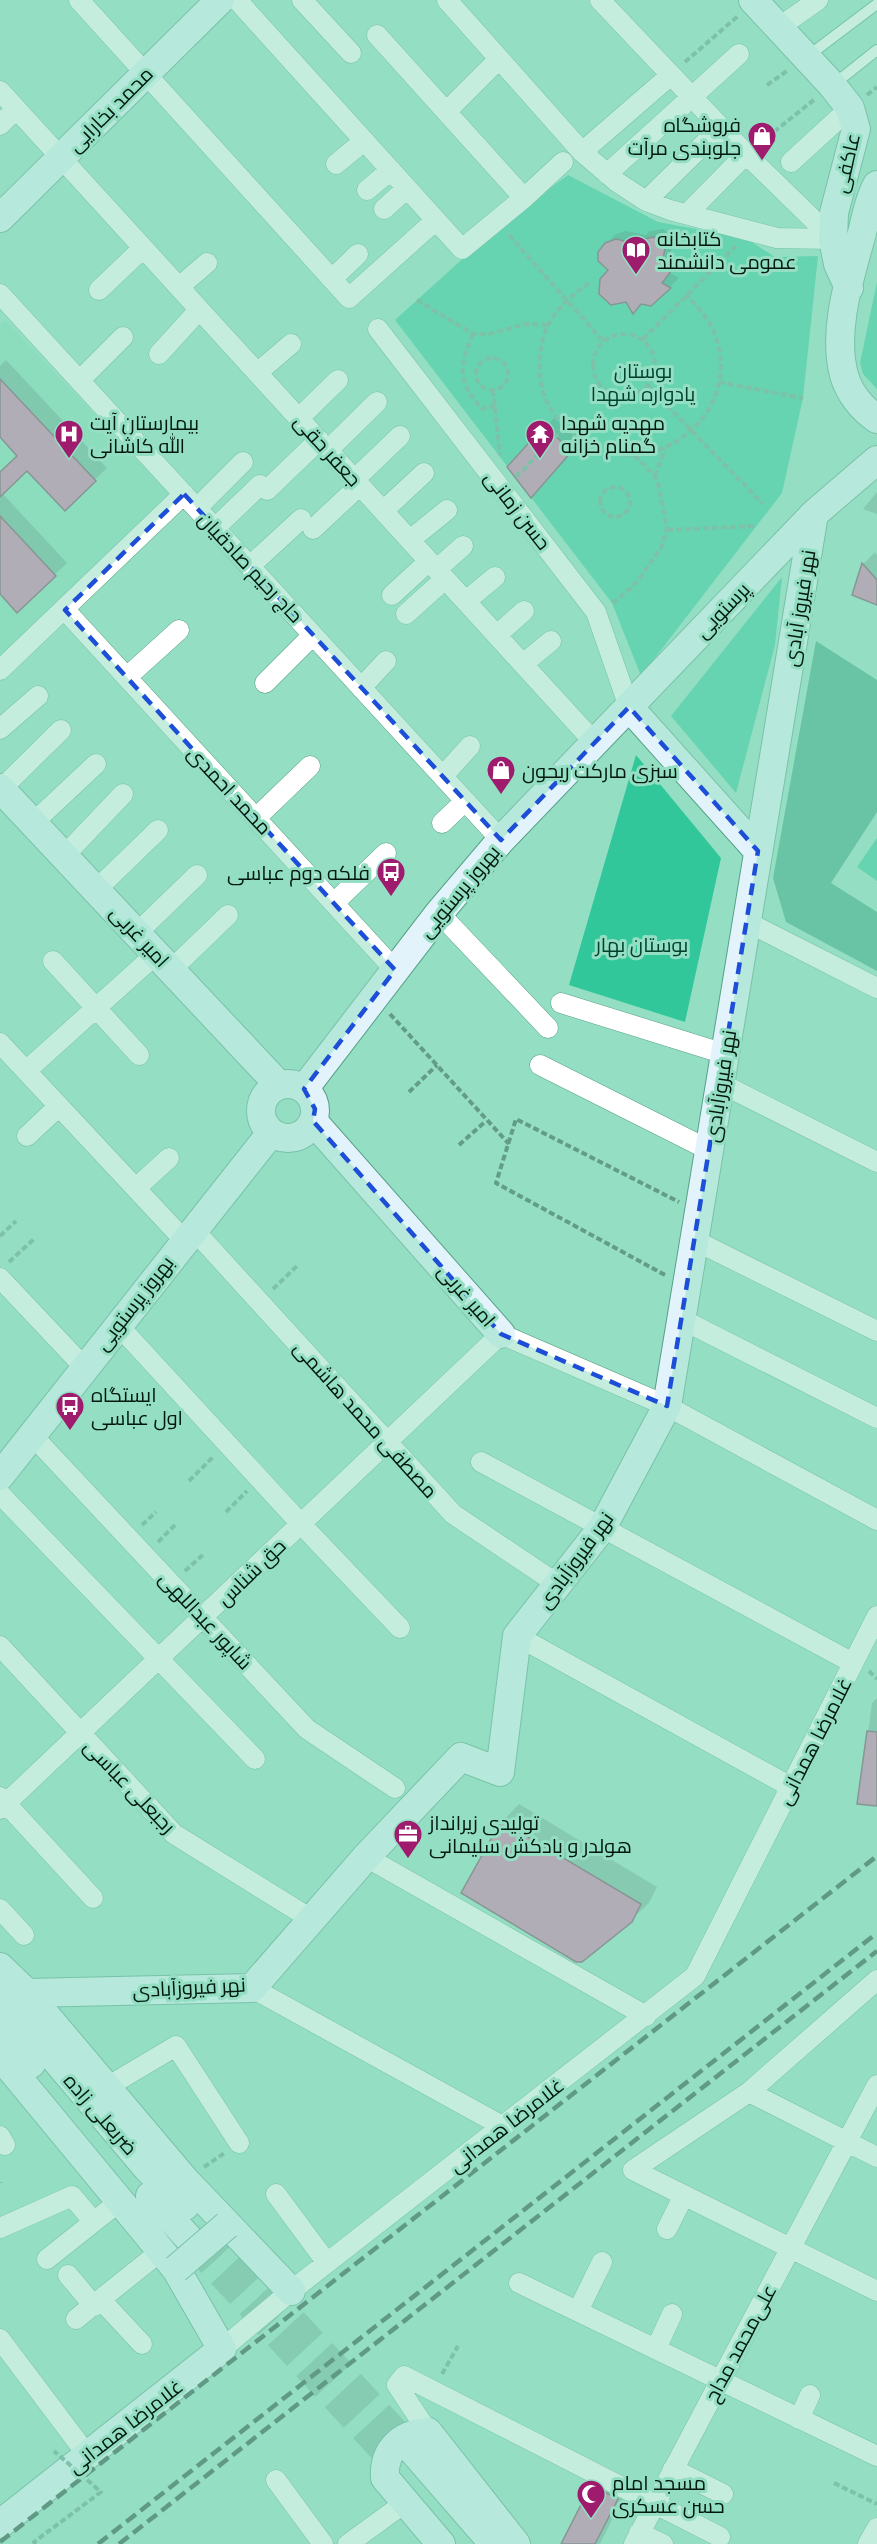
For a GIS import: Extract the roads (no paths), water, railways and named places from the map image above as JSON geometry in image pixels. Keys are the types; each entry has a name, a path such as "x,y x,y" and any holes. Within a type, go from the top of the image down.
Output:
{"main road":[{"name":"محمد بخارایی","path":"0,218 220,0"},
{"name":"عاکفی","path":"754,1 832,86 849,108 856,129 834,213 833,239 838,264 849,288"},
{"path":"877,184 857,250 840,340 843,373 855,399 877,419"},
{"path":"814,514 877,460"},
{"name":"پرستویی","path":"630,706 814,514"},
{"name":"نهر فیروز آبادی","path":"770,783 814,514"},
{"path":"630,706 758,851"},
{"name":"بهروز پرستویی","path":"292,1087 374,997 439,913 501,840 630,706"},
{"name":"نهر فیروزآبادی","path":"13,1993 252,1988 366,1857 461,1757 500,1772 517,1636 603,1528 667,1406 770,783"},
{"name":"امیر غربی","path":"1,788 164,962 292,1087"},
{"path":"292,1087 312,1098 315,1110 313,1121 306,1131 295,1137 282,1138 271,1133 262,1121 261,1107 267,1094 292,1087"},
{"name":"امیر غربی","path":"313,1121 501,1334"},
{"name":"بهروز پرستویی","path":"0,1476 271,1133"},
{"path":"0,1967 13,1993 107,2087 185,2180 209,2232 291,2290"},
{"name":"ضربعلی زاده","path":"13,1993 147,2168 209,2232"},
{"name":"ضربعلی زاده","path":"0,2030 209,2232"},
{"path":"0,2055 169,2260 222,2349"},
{"path":"169,2260 209,2232"},
{"name":"غلامرضا همدانی","path":"0,2524 222,2349"},
{"path":"441,2544 385,2478 384,2466 394,2444 415,2433 412,2449 470,2544"},
{"path":"412,2449 493,2544"},
{"path":"412,2449 516,2544"}],"street":[{"path":"79,0 349,298 436,220"},
{"path":"237,0 462,249 524,198 563,162"},
{"path":"302,0 351,53"},
{"path":"600,0 746,154 833,239"},
{"path":"778,28 818,0"},
{"path":"452,2 499,59 582,152 607,174 646,201 777,238 833,239"},
{"path":"377,35 524,198"},
{"path":"607,174 739,54"},
{"path":"446,112 499,59"},
{"path":"582,152 670,75"},
{"name":"جعفر حقی","path":"0,91 594,742"},
{"path":"791,162 849,108"},
{"path":"0,125 16,109"},
{"path":"646,201 721,127"},
{"path":"336,164 364,141"},
{"path":"687,214 746,154"},
{"path":"367,190 391,170"},
{"path":"384,209 407,189"},
{"path":"99,290 143,248"},
{"path":"332,279 358,254"},
{"path":"179,287 207,263"},
{"name":"حاج رحیم صادقیان","path":"0,294 501,840"},
{"path":"159,354 200,310"},
{"name":"حسن زمانی","path":"378,329 596,612 630,706"},
{"path":"80,380 123,337"},
{"path":"257,373 291,344"},
{"path":"299,418 338,380"},
{"path":"215,528 263,488 323,445 377,402"},
{"path":"250,566 307,524 357,482 400,436"},
{"path":"0,670 190,501 243,462"},
{"path":"383,511 424,472"},
{"path":"410,540 447,510"},
{"path":"406,614 437,570 463,546"},
{"path":"392,595 437,570"},
{"path":"466,601 495,577"},
{"name":"محمد احمدی","path":"65,610 395,969"},
{"path":"496,634 524,611"},
{"path":"127,677 178,630"},
{"path":"264,682 313,635"},
{"path":"523,664 551,641"},
{"path":"361,688 386,661"},
{"path":"0,729 38,696"},
{"path":"1,788 61,730"},
{"path":"443,776 470,746"},
{"path":"33,823 96,764"},
{"path":"256,818 310,766"},
{"path":"64,856 123,794"},
{"path":"442,823 465,801"},
{"path":"96,890 158,830"},
{"path":"334,903 387,853"},
{"path":"137,933 197,875"},
{"path":"439,913 548,1028"},
{"path":"26,1071 96,1008 228,915"},
{"path":"747,922 877,988"},
{"path":"53,961 139,1055"},
{"path":"561,1003 725,1054"},
{"name":"مصطفی محمد هاشمی","path":"0,1043 136,1188 189,1234 260,1302 453,1514 559,1584"},
{"path":"540,1065 709,1150"},
{"path":"720,1083 877,1162"},
{"path":"27,1136 59,1106"},
{"path":"136,1188 169,1158"},
{"path":"694,1240 877,1331"},
{"path":"4,1270 84,1368"},
{"path":"681,1319 877,1418"},
{"path":"118,1325 400,1628"},
{"path":"501,1334 667,1406 877,1520"},
{"name":"حق شناس","path":"2,1804 160,1658 501,1334"},
{"name":"شاپور عبداللهی","path":"32,1434 307,1729 395,1788"},
{"path":"481,1462 853,1663"},
{"path":"0,1494 255,1759"},
{"name":"غلامرضا همدانی","path":"222,2349 291,2290 504,2127 695,1976 853,1663 872,1637 877,1616"},
{"path":"517,1636 791,1786"},
{"name":"رجبعلی عباسی","path":"0,1646 174,1834 311,1919"},
{"path":"2,1804 93,1898"},
{"path":"366,1857 646,2016"},
{"path":"0,1909 24,1935"},
{"path":"877,1980 749,2092 633,2170 877,2290"},
{"path":"252,1988 504,2127"},
{"path":"107,2087 176,2046 239,2143"},
{"name":"علی‌محمد مداح","path":"637,2539 877,2085"},
{"path":"749,2092 877,2157"},
{"path":"276,2194 327,2263"},
{"path":"667,2229 684,2195"},
{"path":"0,2228 72,2196 93,2221"},
{"path":"47,2259 120,2201"},
{"path":"76,2319 97,2303 169,2260"},
{"path":"578,2311 602,2262"},
{"path":"68,2275 142,2344"},
{"path":"519,2283 877,2456"},
{"path":"656,2349 672,2314"},
{"path":"0,2339 88,2456"},
{"path":"412,2449 397,2385 404,2376 720,2537"},
{"path":"800,2419 810,2395"},
{"path":"673,2469 723,2494"},
{"path":"276,2481 323,2544"},
{"path":"348,2544 406,2502"},
{"path":"637,2539 663,2544"}],"lane":[{"path":"805,58 877,4"},
{"path":"832,86 877,50"}],"tunnel":[{"path":"208,2229 413,2451"},
{"path":"193,2243 396,2464"}],"railway":[{"path":"0,2542 877,1856"},
{"path":"98,2544 877,1933"},
{"path":"119,2544 877,1951"}],"place":[{"name":"فروشگاه جلوبندی مرآت","path":"762,162"},
{"name":"کتابخانه عمومی دانشمند","path":"636,276"},
{"name":"بیمارستان آیت الله کاشانی","path":"69,460"},
{"name":"مهدیه شهدا گمنام خزانه","path":"540,460"},
{"name":"سبزی مارکت ریحون","path":"501,796"},
{"name":"فلکه دوم عباسی","path":"391,898"},
{"name":"ایستگاه اول عباسی","path":"70,1432"},
{"name":"تولیدی زیرانداز هولدر و بادکش سلیمانی","path":"408,1860"},
{"name":"مسجد امام حسن عسکری","path":"591,2520"}],"park label":[{"name":"بوستان یادواره شهدا","path":"643,382"},
{"name":"بوستان بهار","path":"642,944"}]}
